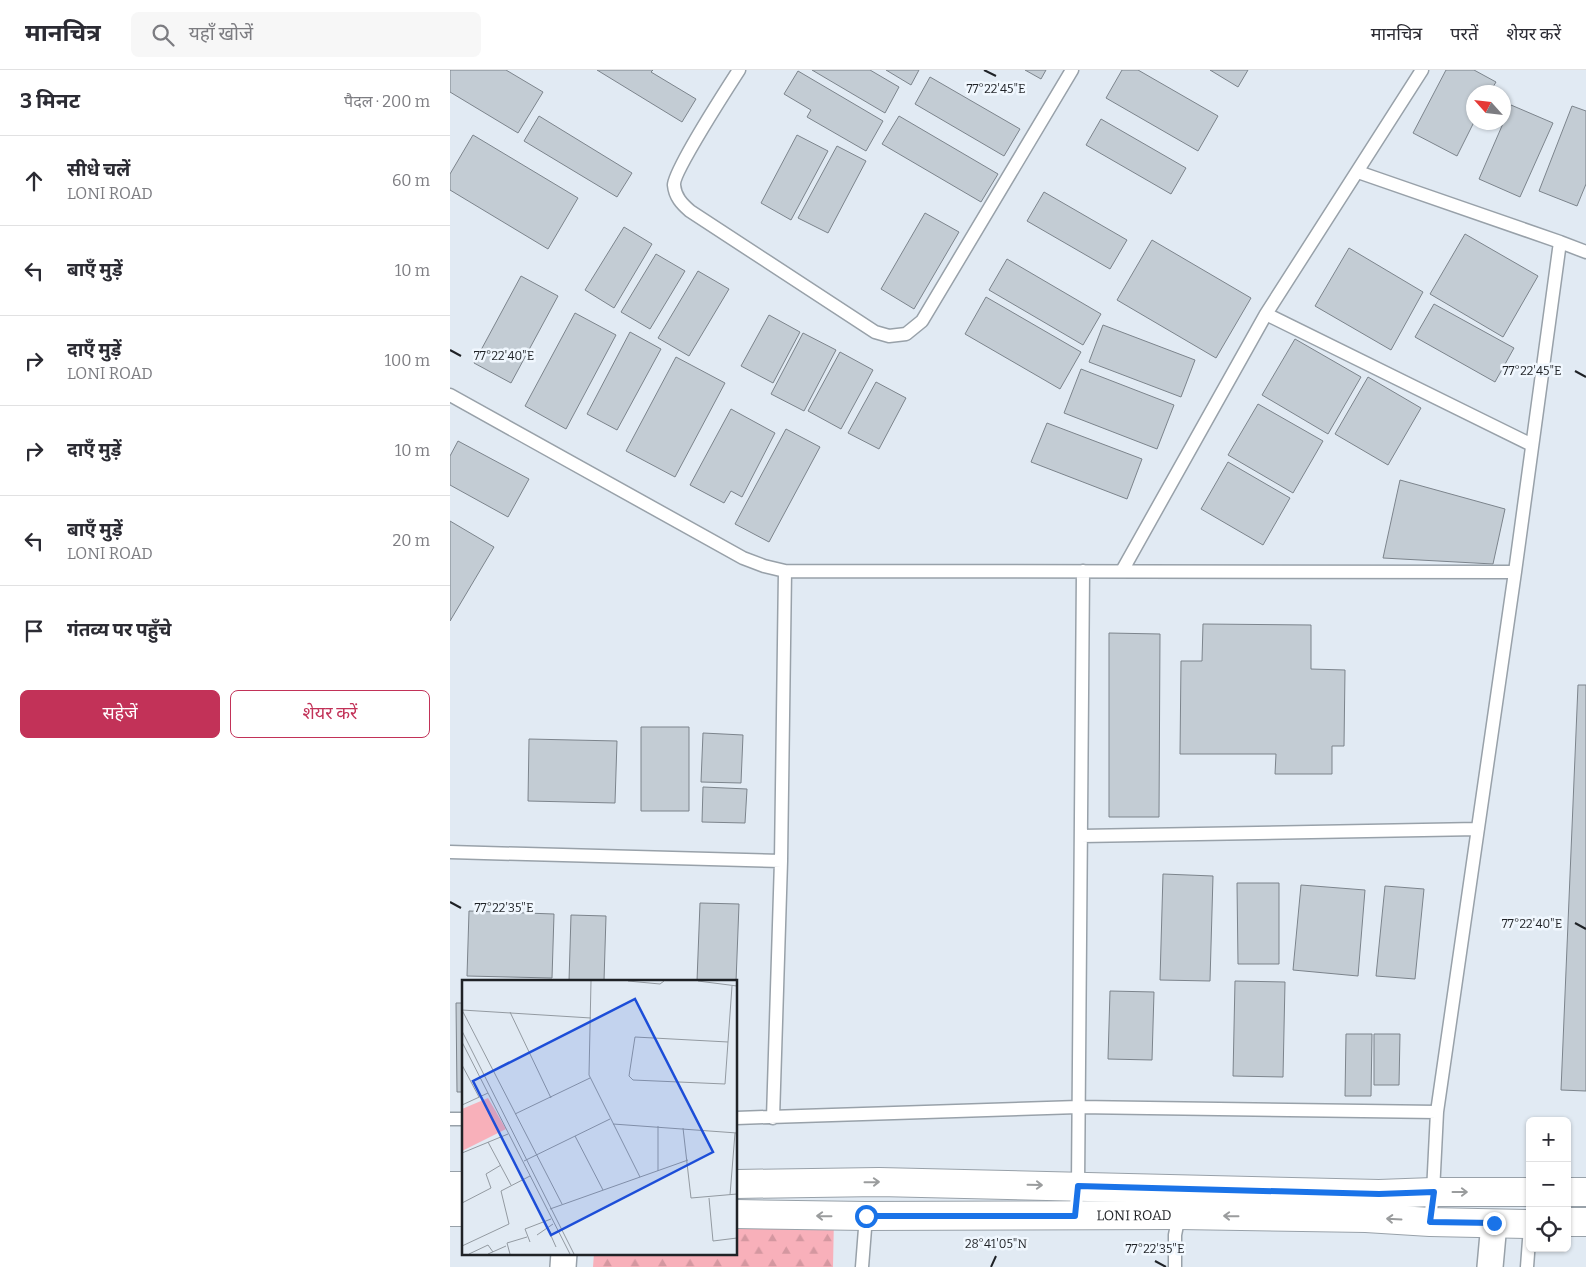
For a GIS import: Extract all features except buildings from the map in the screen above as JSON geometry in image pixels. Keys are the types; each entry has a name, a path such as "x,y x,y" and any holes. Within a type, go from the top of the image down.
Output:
{"street":[{"name":"LONI ROAD","path":"738,1184 879,1182 1379,1194 1526,1192"},
{"path":"1571,1192 1586,1192"},
{"name":"LONI ROAD","path":"738,1214 866,1216 1179,1215 1366,1218 1526,1226"},
{"path":"1571,1222 1586,1222"},
{"path":"1490,1267 1494,1223"},
{"path":"563,1267 564,1254"}],"lane":[{"path":"739,70 682,165 674,184 679,201 690,211 875,332 889,336 906,334 922,321 1072,70"},
{"path":"1122,571 1266,314 1422,70"},
{"path":"1358,172 1586,252"},
{"path":"1430,1222 1434,1192 1437,1112 1515,572 1560,242"},
{"path":"1266,314 1532,446"},
{"path":"450,395 743,558 764,566 784,570 1515,572"},
{"path":"773,1118 781,861 784,570"},
{"path":"1075,1216 1078,1186 1083,571"},
{"path":"1081,836 1478,829"},
{"path":"450,852 781,861"},
{"path":"738,1118 1078,1107 1437,1112"},
{"path":"1175,1267 1175,1236 1179,1215"},
{"path":"862,1267 866,1216"},
{"path":"1527,1267 1528,1252"}],"green space":[{"path":"834,1217 833,1267 593,1267 594,1254 738,1254 738,1221"}],"route":[{"path":"866,1216 1075,1216 1078,1186 1379,1194 1434,1192 1430,1222 1494,1223"}]}
